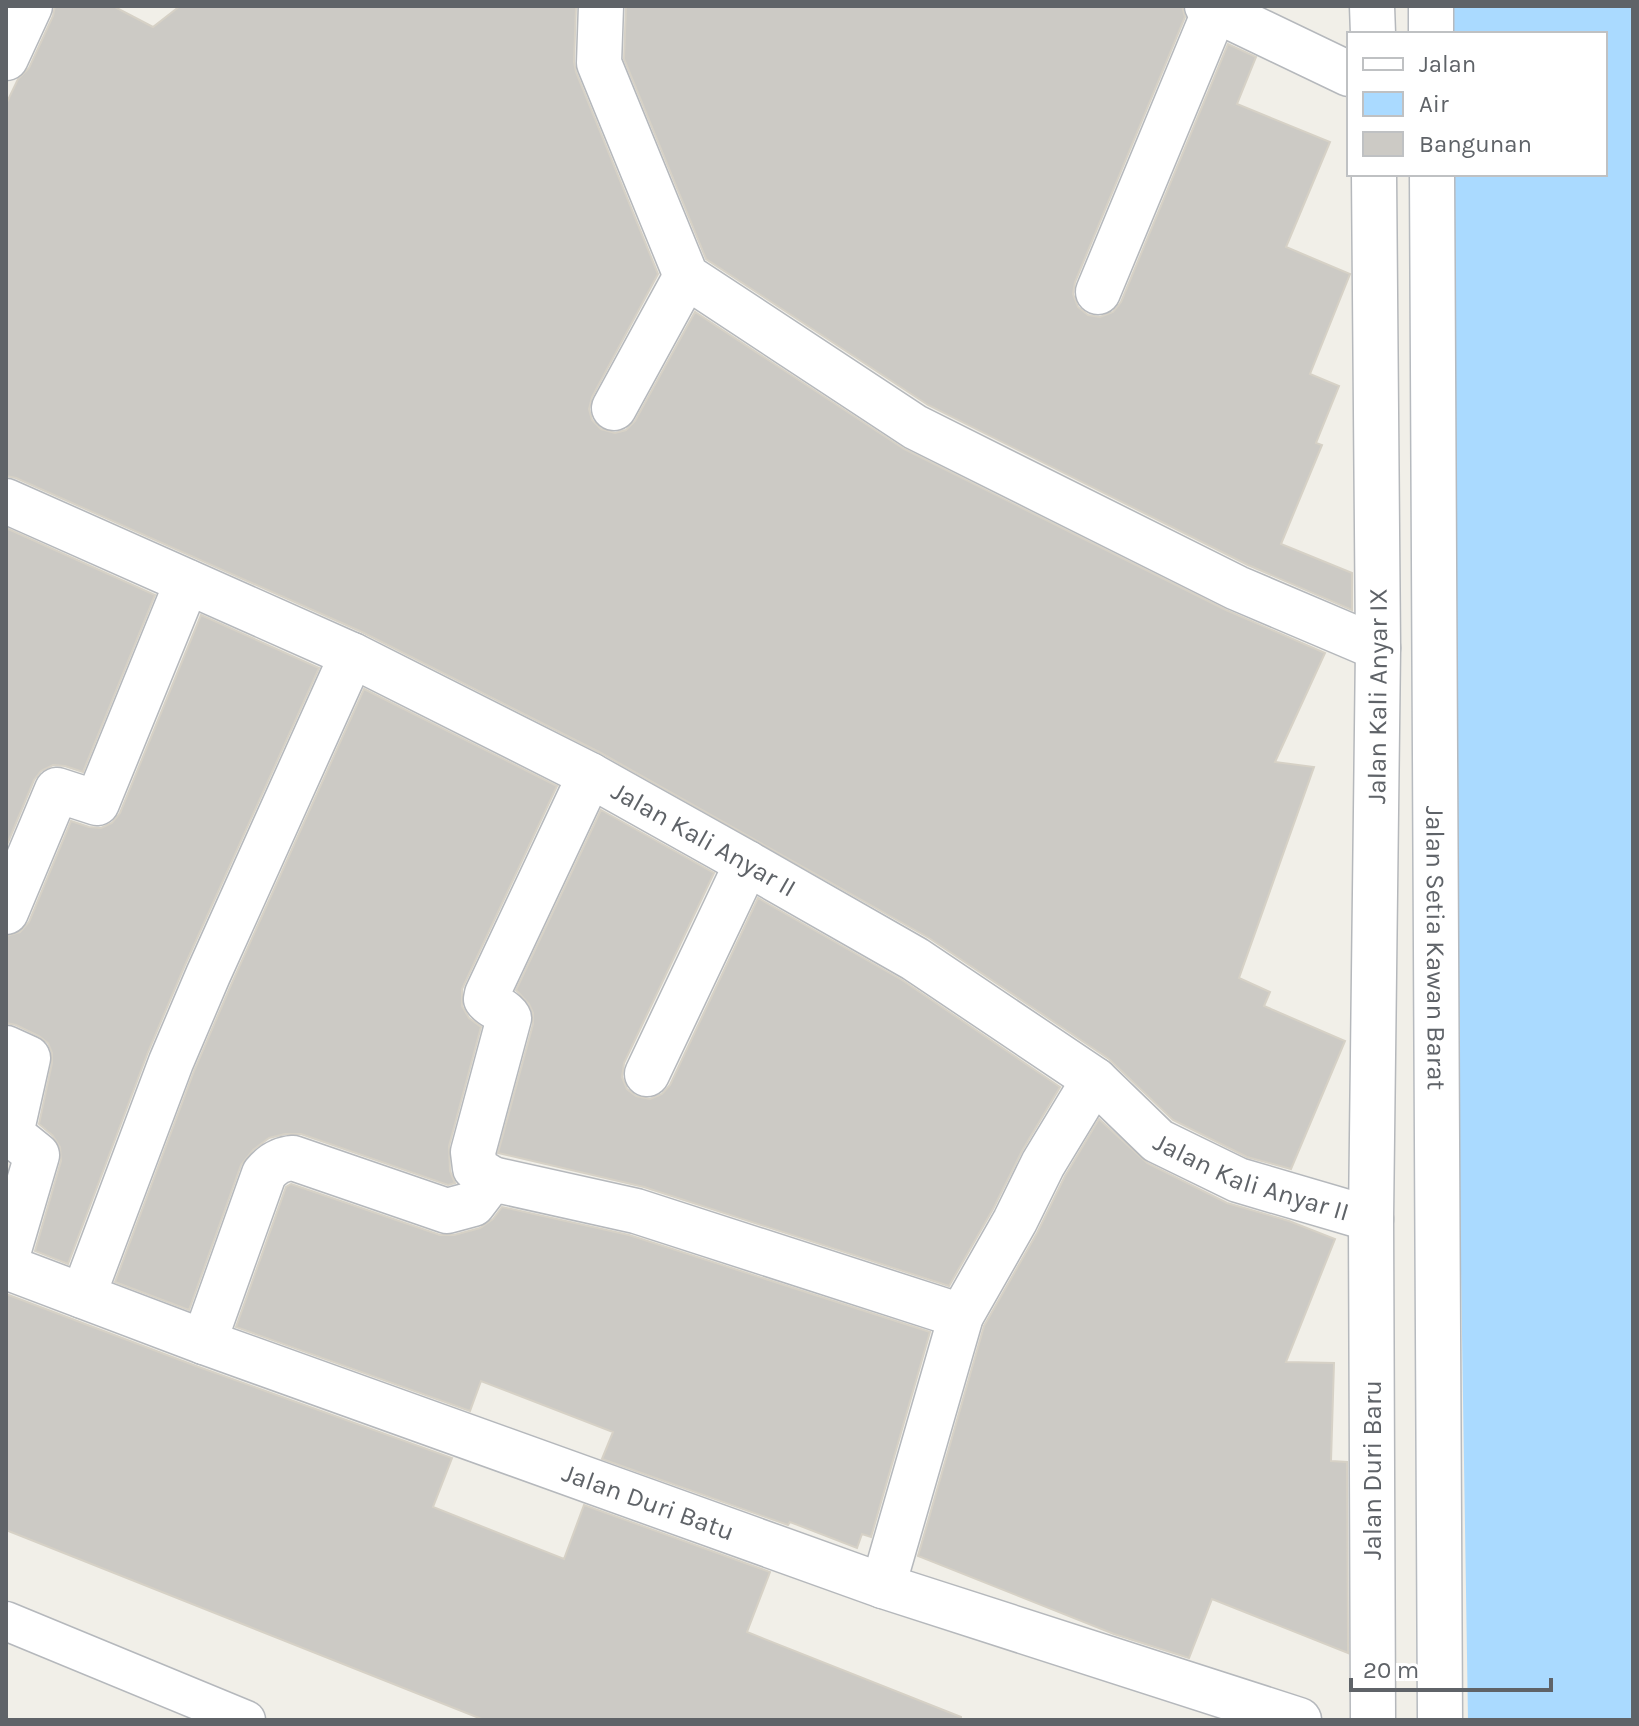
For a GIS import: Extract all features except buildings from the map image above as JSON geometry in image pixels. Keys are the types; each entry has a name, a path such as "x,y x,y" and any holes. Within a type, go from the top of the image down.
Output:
{"street":[{"path":"6,58 30,6"},
{"path":"601,6 599,63 686,276 915,427 1237,588 1378,648"},
{"path":"1372,6 1373,32"},
{"path":"1431,6 1431,32"},
{"path":"1098,292 1211,8 1347,73"},
{"name":"Jalan Kali Anyar IX","path":"1371,1219 1378,648 1374,176"},
{"name":"Jalan Setia Kawan Barat","path":"1432,176 1440,1720"},
{"path":"614,408 686,276"},
{"name":"Jalan Kali Anyar II","path":"6,501 352,655 590,775 915,959 1095,1080 1158,1141 1238,1180 1371,1219"},
{"path":"6,912 57,790 97,803 187,582"},
{"path":"83,1296 171,1062 352,655"},
{"path":"590,775 487,994 489,1004 505,1012 509,1018 473,1152 475,1168 492,1179 636,1211 961,1316"},
{"path":"647,1074 747,863"},
{"path":"6,1048 28,1058 11,1134 37,1155 6,1260"},
{"path":"883,1586 961,1316 1015,1221 1043,1164 1095,1080"},
{"path":"204,1342 264,1174 271,1165 293,1158 447,1211 473,1204 492,1179"},
{"name":"Jalan Duri Baru","path":"1371,1219 1373,1720"},
{"name":"Jalan Duri Batu","path":"6,1267 204,1342 883,1586 1299,1720"}],"lane":[{"path":"6,1621 246,1720"}],"water":[{"path":"1441,6 1633,6 1633,1720 1468,1720 1444,176 1607,176 1607,32 1442,32"}]}
